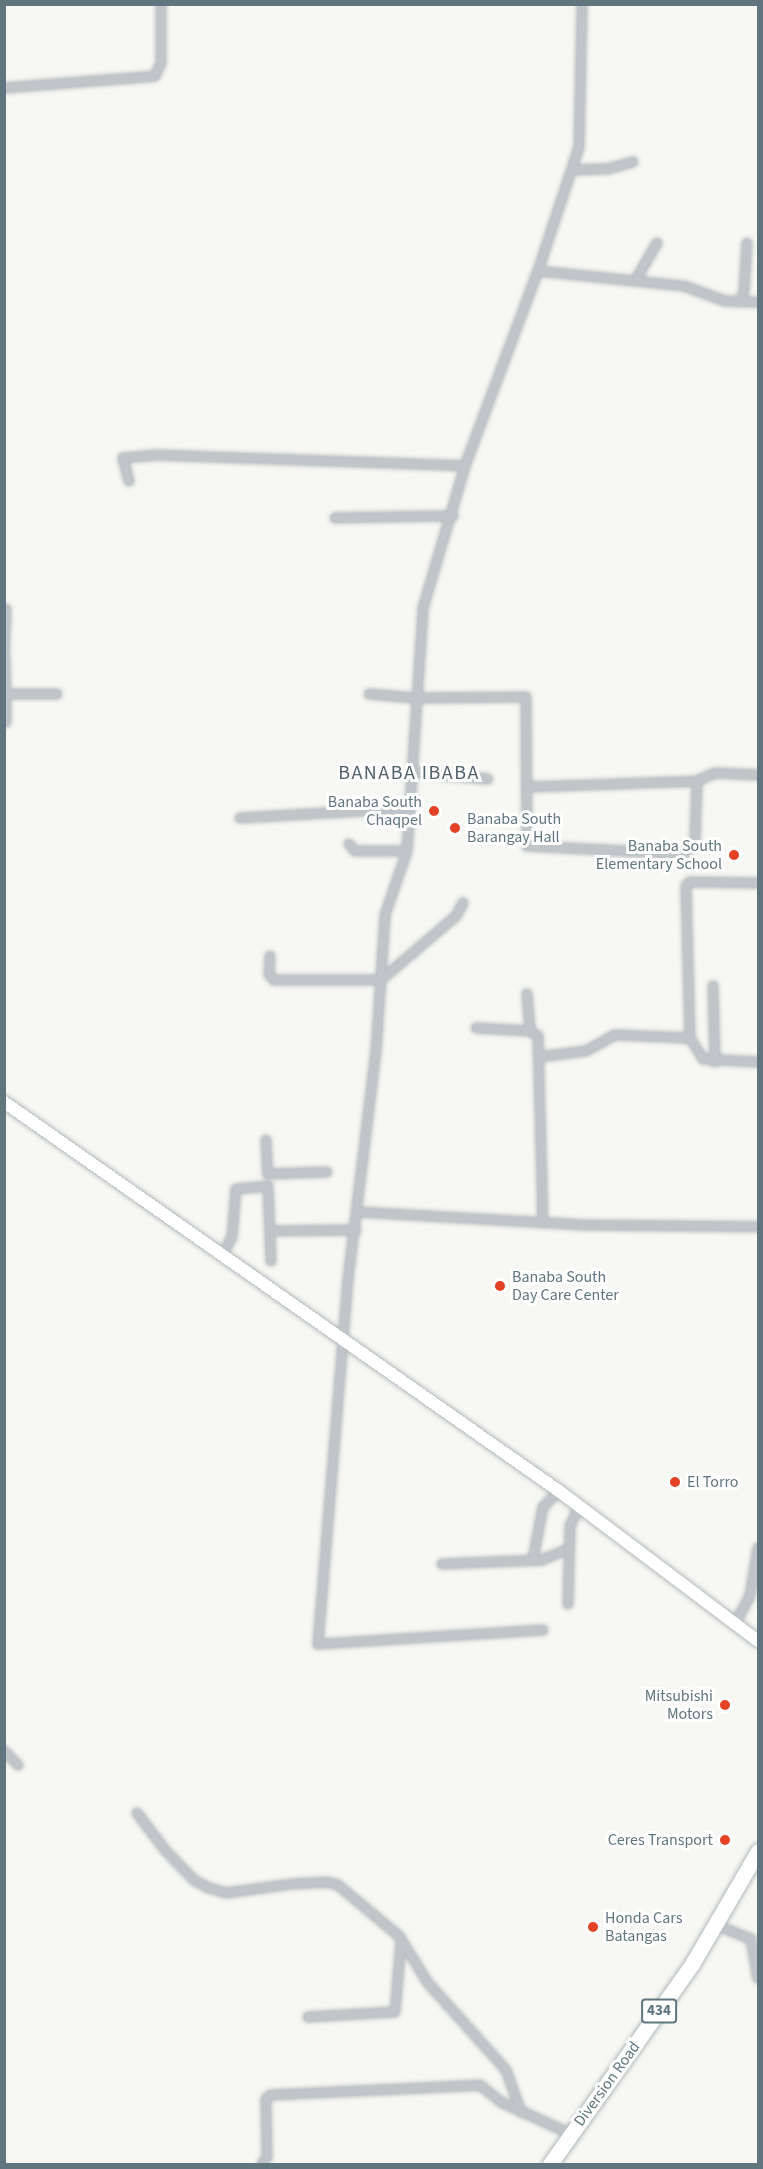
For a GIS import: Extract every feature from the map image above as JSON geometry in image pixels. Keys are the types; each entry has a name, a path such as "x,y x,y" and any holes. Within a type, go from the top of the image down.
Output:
{"highway":[{"name":"Diversion Road","path":"550,2164 692,1964 759,1851"}],"street":[{"path":"4,88 155,76 160,63 161,4"},
{"path":"543,1630 318,1644 344,1344 381,980 385,915 407,851 415,698 423,608 453,516 465,466 573,170 583,127 582,4"},
{"path":"573,170 608,169 633,162"},
{"path":"634,281 657,243"},
{"path":"740,302 744,291 747,243"},
{"path":"538,271 684,286 710,298 759,302"},
{"path":"129,482 123,458 155,455 465,466"},
{"path":"335,518 453,516"},
{"path":"6,609 6,722"},
{"path":"5,694 57,694"},
{"path":"369,694 415,698 526,697 529,787 527,846 683,854 692,848 698,814 697,781"},
{"path":"412,772 488,779"},
{"path":"529,787 697,781 715,773 759,775"},
{"path":"240,818 411,808"},
{"path":"349,844 355,851 407,851"},
{"path":"759,883 687,883 690,1038 698,1054 715,1062 759,1062"},
{"path":"270,956 269,974 274,980 381,980 456,916 463,903"},
{"path":"713,986 715,1062"},
{"path":"527,994 530,1031"},
{"path":"477,1028 530,1031 538,1036 543,1223"},
{"path":"539,1057 586,1051 615,1035 690,1038"},
{"path":"4,1102 224,1252 344,1344 580,1505 759,1641"},
{"path":"266,1140 271,1261"},
{"path":"268,1174 327,1172"},
{"path":"224,1252 232,1237 236,1189 268,1186"},
{"path":"358,1212 543,1223 759,1227"},
{"path":"270,1231 356,1230"},
{"path":"533,1559 543,1507 560,1491"},
{"path":"568,1604 570,1527 580,1505"},
{"path":"735,1624 750,1596 759,1548"},
{"path":"442,1564 549,1558 568,1549"},
{"path":"4,1751 18,1765"},
{"path":"138,1813 165,1850 194,1880 208,1888 226,1893 245,1887 327,1882 350,1895 399,1936 428,1983 506,2070 521,2112"},
{"path":"716,1925 751,1939 759,1978"},
{"path":"308,2017 395,2012 401,1942"},
{"path":"262,2164 267,2157 266,2099 271,2095 480,2085 521,2112 571,2134"}],"place":[{"name":"Banaba South Chaqpel","path":"434,811"},
{"name":"Banaba South Barangay Hall","path":"455,828"},
{"name":"Banaba South Elementary School","path":"734,855"},
{"name":"Banaba South Day Care Center","path":"500,1286"},
{"name":"El Torro","path":"675,1482"},
{"name":"Mitsubishi Motors","path":"725,1705"},
{"name":"Ceres Transport","path":"725,1840"},
{"name":"Honda Cars Batangas","path":"593,1927"}],"district":[{"name":"BANABA IBABA","path":"409,773"}]}
